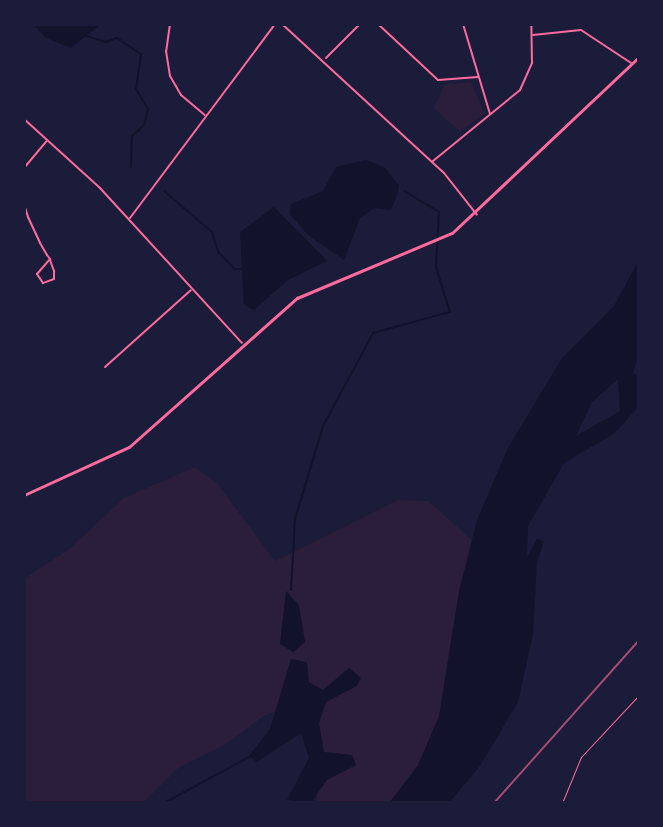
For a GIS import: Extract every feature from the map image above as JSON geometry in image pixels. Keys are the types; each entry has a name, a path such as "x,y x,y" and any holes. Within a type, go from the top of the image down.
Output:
{"main road":[{"path":"24,495 129,447 243,344 305,293 433,245 477,215 639,57"}],"street":[{"path":"170,24 170,76 181,95 206,116"},
{"path":"130,219 275,24"},
{"path":"282,24 325,59 432,162 477,215"},
{"path":"325,59 360,24"},
{"path":"378,24 438,80 478,77"},
{"path":"463,24 491,115"},
{"path":"432,162 491,115 527,79 533,35 531,24"},
{"path":"581,30 584,24"},
{"path":"533,35 581,30 632,64"},
{"path":"24,119 130,219 243,344"},
{"path":"24,168 48,140"},
{"path":"24,204 50,259 54,279 43,283 37,274 50,259"},
{"path":"105,367 192,290"}],"lane":[{"path":"562,803 581,757 639,695"}],"shaded area":[{"path":"33,24 101,24 71,48 46,38"},
{"path":"471,82 485,114 459,131 434,108 444,85"},
{"path":"366,160 384,167 399,185 398,192 391,210 374,208 360,218 344,260 308,235 290,214 291,204 323,191 336,167"},
{"path":"274,207 327,261 288,280 254,310 244,305 240,232"},
{"path":"639,260 639,354 633,373 639,376 639,406 615,433 564,463 528,526 527,557 537,539 544,541 537,562 533,634 518,702 480,766 449,803 389,803 418,765 439,716 459,591 477,520 508,448 562,358 614,306","holes":["618,379 620,411 576,436 592,402"]},
{"path":"195,467 217,483 275,561 398,500 428,501 474,542 442,729 397,803 317,803 317,753 293,705 264,716 223,746 178,768 143,803 24,803 24,579 68,550 124,498"},
{"path":"286,591 299,605 305,642 293,652 280,644"},
{"path":"291,659 307,662 309,682 323,690 349,668 361,678 357,686 326,702 319,723 324,752 352,755 356,765 327,780 311,803 287,800 309,758 301,733 257,762 249,756 270,729"}],"waterway":[{"path":"86,36 106,42 117,38 141,54 136,89 148,109 144,125 132,136 131,167"},
{"path":"164,191 212,232 218,252 235,269 242,269"},
{"path":"291,590 295,519 323,426 373,333 450,312 436,267 439,212 404,191"},
{"path":"164,803 251,756"}],"railway":[{"path":"494,803 639,640"}]}
